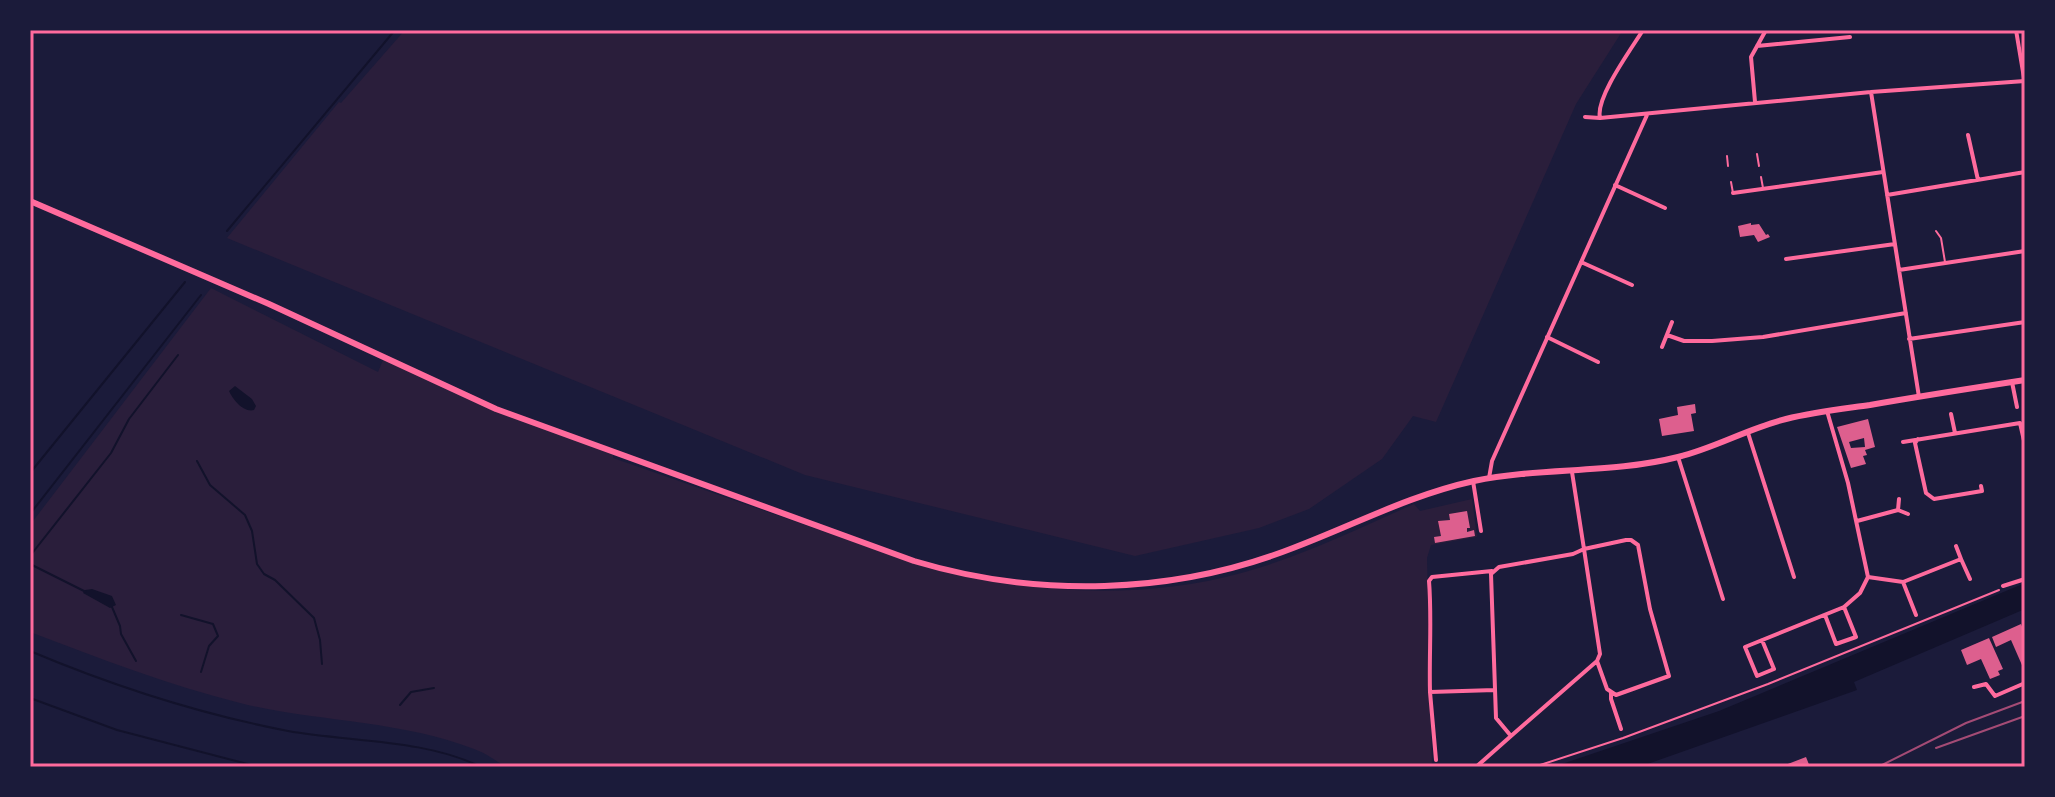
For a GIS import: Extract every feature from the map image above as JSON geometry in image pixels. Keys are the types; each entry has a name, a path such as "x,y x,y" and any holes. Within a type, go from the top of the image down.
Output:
{"main road":[{"path":"30,201 269,304 496,409 894,554 957,572 1017,582 1150,584 1198,578 1292,549 1419,496 1473,481 1572,472 1678,457 1784,419 2025,380"}],"street":[{"path":"1600,118 1598,110 1643,30"},
{"path":"1755,102 1751,61 1766,30"},
{"path":"1585,117 2025,82 2016,30"},
{"path":"1757,46 1850,37"},
{"path":"1871,92 1919,397"},
{"path":"1489,478 1489,466 1647,113"},
{"path":"1968,135 1978,180"},
{"path":"1733,193 1883,172"},
{"path":"1887,195 2025,172"},
{"path":"1615,185 1665,208"},
{"path":"1786,259 1895,244"},
{"path":"1899,270 2025,251"},
{"path":"1581,262 1632,285"},
{"path":"1667,335 1684,341 1763,337 1906,313"},
{"path":"1662,347 1672,322"},
{"path":"1909,339 2025,322"},
{"path":"1547,337 1598,362"},
{"path":"2012,382 2017,407"},
{"path":"1762,640 1774,669 1757,676 1745,647 1762,640 1825,615 1844,607 1860,593 1868,577 1857,521 1827,411"},
{"path":"1951,414 1955,433"},
{"path":"1903,442 2023,423 2025,445"},
{"path":"1748,433 1794,577"},
{"path":"1918,439 1915,443 1926,493 1934,499 1982,491 1981,486"},
{"path":"1678,457 1723,599"},
{"path":"1476,767 1597,661 1600,654 1572,472"},
{"path":"1473,481 1481,531"},
{"path":"1898,510 1899,499"},
{"path":"1857,521 1898,510 1908,514"},
{"path":"1436,760 1430,692 1432,616 1429,581 1436,575 1492,571 1631,540 1638,545 1650,609 1669,676 1616,695 1607,689 1597,661"},
{"path":"1956,546 1970,579"},
{"path":"1868,577 1903,582 1961,559"},
{"path":"1492,571 1496,718 1511,736"},
{"path":"2003,586 2025,579"},
{"path":"1903,582 1916,615"},
{"path":"1825,615 1836,644 1856,637 1844,607"},
{"path":"1974,687 1986,684 1995,696 2025,683"},
{"path":"1430,692 1495,690"},
{"path":"1611,693 1621,729"}],"lane":[{"path":"1757,154 1759,166"},
{"path":"1727,156 1728,166"},
{"path":"1761,177 1763,188"},
{"path":"1731,182 1733,193"},
{"path":"1936,231 1941,238 1945,263"}],"path":[{"path":"1534,767 1647,730 1755,689 1996,593 2003,586"}],"shaded area":[{"path":"405,30 1623,30 1576,104 1436,422 1413,416 1382,459 1309,509 1259,528 1135,556 805,475 227,238 339,102"},
{"path":"211,288 378,372 383,360 613,455 613,458 925,567 1003,583 1043,588 1125,590 1206,581 1288,558 1414,504 1420,511 1472,499 1477,537 1431,545 1427,558 1432,767 506,767 487,755 446,739 269,709 213,696 30,632 30,525"},
{"path":"235,386 252,399 256,406 254,410 243,408 233,398 229,391"},
{"path":"2025,583 2025,609 1854,682 1857,690 1639,767 1553,767 1719,711"},
{"path":"92,589 112,596 116,605 110,608 83,593"}],"building":[{"path":"1759,224 1770,237 1758,242 1754,235 1740,237 1738,226"},
{"path":"1695,404 1696,413 1691,414 1694,431 1662,436 1659,419 1678,415 1677,407"},
{"path":"1868,419 1875,447 1865,450 1867,455 1863,456 1866,464 1851,468 1837,427","holes":["1864,438 1865,447 1851,448 1849,442"]},
{"path":"1467,511 1470,528 1467,532 1474,530 1475,536 1435,543 1434,537 1441,536 1438,521 1450,520 1449,514"},
{"path":"2021,624 2025,634 2025,672 2011,640 1996,647 1992,637"},
{"path":"1989,638 2003,669 1998,671 2000,675 1990,679 1981,659 1967,665 1961,650"},
{"path":"1806,757 1810,767 1780,767"}],"waterway":[{"path":"227,231 395,30"},
{"path":"30,473 185,282"},
{"path":"30,514 201,295"},
{"path":"30,556 111,453 129,419 178,355"},
{"path":"197,461 210,485 245,515 252,531 257,564 264,574 275,580 314,618 322,664"},
{"path":"30,564 86,592"},
{"path":"112,607 121,634 136,661"},
{"path":"181,615 213,624 218,636 209,646 201,672"},
{"path":"30,651 125,687 222,716 312,735 412,746 481,767"},
{"path":"400,705 411,692 434,688"},
{"path":"30,698 117,730 259,767"}],"railway":[{"path":"1878,767 1966,723 2025,701"},
{"path":"1936,748 2025,716"}]}
